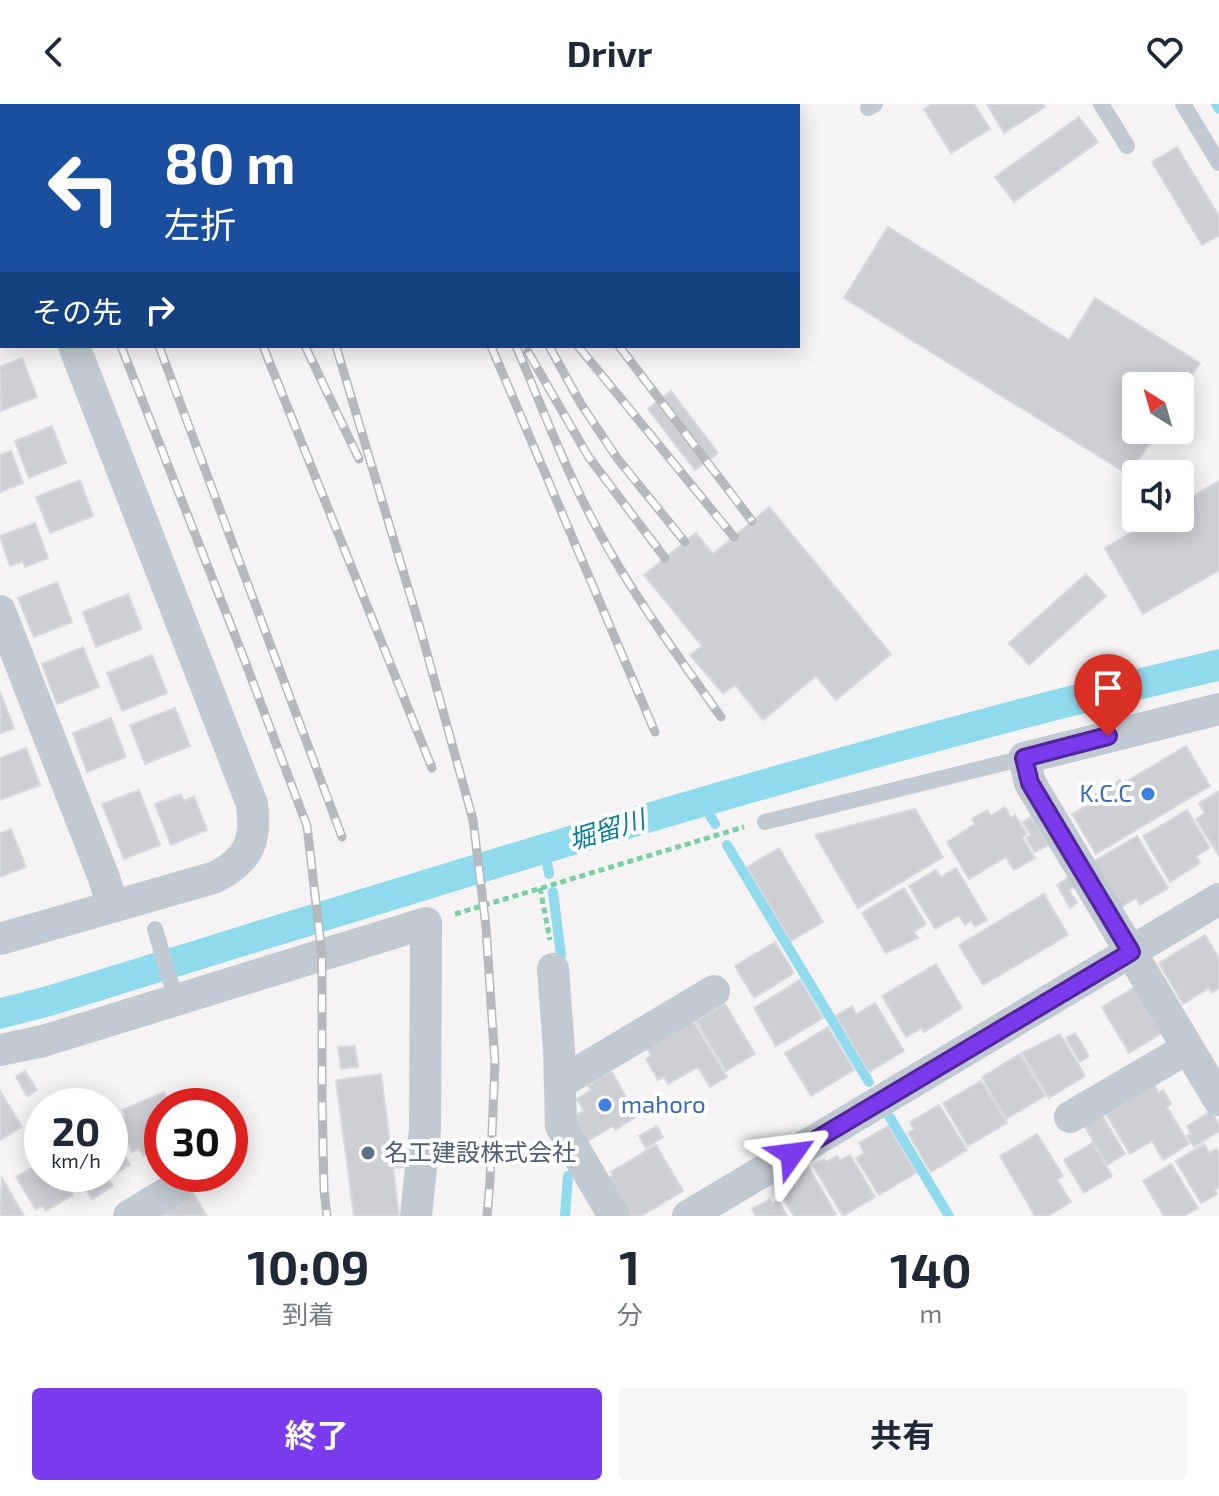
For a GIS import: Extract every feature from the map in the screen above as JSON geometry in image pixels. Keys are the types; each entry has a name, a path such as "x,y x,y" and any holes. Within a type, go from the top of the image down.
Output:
{"street":[{"path":"0,939 216,877 236,866 249,848 255,826 252,804 75,348"},
{"path":"0,611 113,907"},
{"path":"1219,709 1024,758 1030,783 1219,1100"},
{"path":"688,1216 1219,899"},
{"path":"0,1050 43,1041 175,995 426,923 425,1129 416,1216"},
{"path":"553,969 561,1126 614,1216"},
{"path":"560,1083 714,991"},
{"path":"1070,1117 1188,1048"},
{"path":"129,1216 169,1192"}],"lane":[{"path":"1101,104 1127,146"},
{"path":"1183,104 1219,163"},
{"path":"765,822 1024,758"},
{"path":"155,929 175,995"}],"path":[{"path":"426,923 765,822"},
{"path":"540,888 553,969"}],"water":[{"name":"堀留川","path":"1219,649 1219,681 924,755 778,796 0,1029 0,998 628,808 923,725"}],"building":[{"path":"932,104 974,104 990,129 951,153 924,109"},
{"path":"987,104 1043,104 1045,107 1004,133"},
{"path":"1079,117 1098,142 1014,202 995,177"},
{"path":"1177,147 1219,216 1219,235 1202,245 1152,162"},
{"path":"888,227 1069,340 1095,298 1200,363 1194,372 1122,372 1122,444 1149,444 1139,460 1122,460 1122,471 844,298"},
{"path":"22,358 37,397 1,411 0,367"},
{"path":"671,391 718,453 695,470 648,409"},
{"path":"52,426 66,463 29,478 15,441"},
{"path":"11,451 23,483 0,492 0,455"},
{"path":"80,480 93,516 50,533 36,497"},
{"path":"1219,481 1219,570 1143,614 1105,548 1132,532 1194,532 1194,496"},
{"path":"769,507 891,654 836,700 816,676 763,720 735,685 723,694 690,655 702,646 644,575 696,533 713,554"},
{"path":"35,523 48,558 25,567 23,561 10,566 0,536"},
{"path":"1086,574 1106,596 1029,665 1009,643"},
{"path":"57,582 72,622 34,637 18,598"},
{"path":"128,594 142,629 96,647 83,612"},
{"path":"83,647 99,687 57,704 42,664"},
{"path":"152,655 167,693 122,711 107,673"},
{"path":"0,692 14,728 0,734"},
{"path":"175,708 190,746 145,764 130,725"},
{"path":"111,718 126,757 87,772 73,733"},
{"name":"K.C.C","path":"1186,746 1210,786 1096,854 1072,814 1087,805 1085,801 1120,780 1122,784"},
{"path":"26,748 40,785 0,800 0,758"},
{"path":"139,790 160,845 124,859 102,804"},
{"path":"1219,791 1219,856 1196,819 1205,813 1199,803"},
{"path":"181,794 184,801 194,797 207,830 171,845 155,804"},
{"path":"1005,807 1011,818 1015,815 1027,834 1022,837 1035,858 1014,870 1006,857 969,879 947,842 975,824 972,819 987,810 991,816"},
{"path":"915,809 943,857 858,908 815,835"},
{"path":"1187,810 1210,848 1196,856 1200,863 1170,882 1143,836"},
{"path":"1031,817 1048,845 1035,852 1026,838 1031,835 1023,822"},
{"path":"11,829 26,867 0,877 0,833"},
{"path":"1137,836 1168,888 1140,905 1136,898 1121,907 1094,861"},
{"path":"779,848 823,922 791,941 747,867"},
{"path":"956,868 987,920 975,927 971,921 965,925 959,915 935,929 909,886 936,870 941,877"},
{"path":"1069,877 1074,887 1069,890 1077,903 1070,908 1057,885"},
{"path":"904,888 926,924 914,932 918,938 886,953 862,913"},
{"path":"1044,894 1068,935 983,985 959,945"},
{"path":"1205,935 1219,958 1219,988 1212,993 1209,988 1183,1004 1159,963"},
{"path":"775,942 794,973 754,998 735,966"},
{"path":"936,964 962,1008 924,1032 922,1028 906,1037 882,996"},
{"path":"800,980 823,1018 776,1046 754,1008"},
{"path":"1135,987 1162,1033 1129,1053 1102,1007"},
{"path":"875,1003 904,1051 869,1072 836,1016 852,1006 856,1014"},
{"path":"725,1004 755,1054 726,1071 696,1021"},
{"path":"693,1021 727,1077 710,1087 698,1067 668,1084 664,1077 658,1080 646,1059 651,1056 645,1045"},
{"path":"828,1027 854,1070 811,1096 785,1053"},
{"path":"1075,1033 1089,1056 1080,1062 1066,1038"},
{"path":"1060,1034 1085,1076 1049,1098 1022,1053"},
{"path":"355,1046 358,1067 341,1069 338,1047"},
{"path":"1020,1054 1045,1096 1006,1119 982,1077"},
{"path":"25,1071 36,1088 24,1088 24,1091 16,1077"},
{"path":"611,1071 637,1116 615,1130 613,1126 588,1141 573,1117 584,1111 577,1099 591,1090 588,1086"},
{"path":"381,1074 390,1143 401,1141 404,1167 393,1168 399,1216 354,1216 336,1080"},
{"path":"981,1081 1007,1123 968,1146 943,1103"},
{"path":"1154,1085 1159,1093 1163,1090 1171,1104 1167,1107 1189,1144 1163,1160 1152,1141 1130,1154 1106,1114"},
{"path":"0,1091 22,1127 0,1140"},
{"path":"144,1101 143,1156 139,1148 132,1152 128,1143 128,1107"},
{"path":"939,1105 967,1150 931,1172 908,1133 914,1129 910,1122"},
{"path":"1211,1111 1219,1131 1194,1147 1187,1136 1191,1134 1187,1126"},
{"path":"1102,1115 1125,1154 1107,1165 1084,1125"},
{"path":"657,1126 663,1137 646,1148 639,1136"},
{"path":"888,1126 916,1173 879,1195 856,1158 864,1153 859,1143"},
{"path":"1037,1134 1063,1176 1057,1180 1071,1202 1048,1216 1035,1216 1000,1156"},
{"path":"1092,1143 1112,1176 1084,1193 1064,1160"},
{"path":"1204,1144 1209,1153 1216,1149 1219,1154 1219,1188 1215,1190 1217,1194 1201,1203 1176,1161"},
{"path":"656,1145 683,1191 641,1216 627,1216 606,1180 613,1175 611,1172"},
{"path":"850,1155 875,1197 843,1216 813,1166 824,1159 826,1162 837,1156 840,1160"},
{"path":"1171,1164 1198,1208 1184,1216 1164,1216 1143,1181"},
{"path":"809,1168 836,1214 794,1216 777,1188"},
{"path":"24,1172 24,1190 16,1177"},
{"path":"2,1178 24,1216 0,1216"},
{"path":"25,1192 71,1192 73,1195 46,1211 43,1206 36,1210"},
{"path":"88,1192 103,1192 92,1199"},
{"path":"193,1193 207,1216 154,1216"},
{"path":"770,1199 772,1204 778,1200 787,1216 756,1216 752,1209"}],"waterway":[{"path":"1216,104 1219,109"},
{"path":"704,805 715,824"},
{"path":"727,845 869,1082"},
{"path":"545,852 549,874"},
{"path":"553,892 561,955"},
{"path":"889,1116 949,1216"},
{"path":"565,1216 568,1176"}],"railway":[{"path":"122,348 307,826 322,955 322,1097 327,1216"},
{"path":"160,348 342,837"},
{"path":"264,348 432,768"},
{"path":"306,348 359,459"},
{"path":"337,348 473,820 486,927 495,1063 487,1216"},
{"path":"492,348 655,732"},
{"path":"517,348 565,463 599,532 642,603 721,717"},
{"path":"550,348 581,404 617,458 685,542"},
{"path":"580,348 734,537"},
{"path":"621,348 752,521"},
{"path":"528,352 588,456 665,558"}],"place":[{"name":"K.C.C","path":"1148,794"},
{"name":"mahoro","path":"605,1105"},
{"name":"名工建設株式会社","path":"368,1153"}],"route":[{"path":"792,1154 1131,952 1030,783 1024,758 1108,736"}]}
